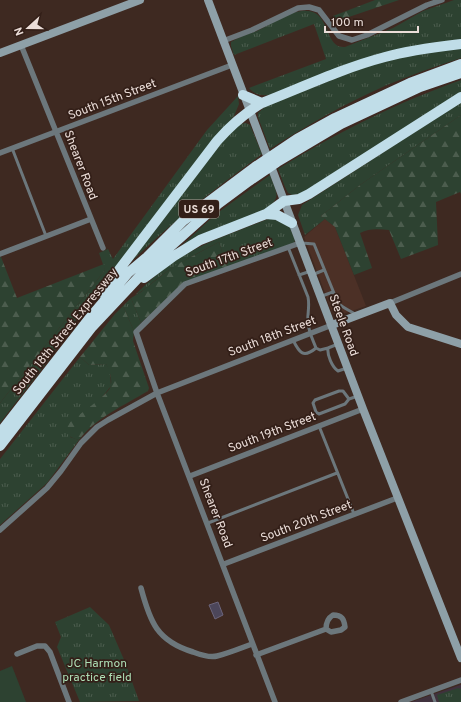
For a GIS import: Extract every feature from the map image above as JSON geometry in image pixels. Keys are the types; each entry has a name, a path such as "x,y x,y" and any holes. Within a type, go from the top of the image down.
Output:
{"highway":[{"path":"88,320 115,275 179,190 231,125 249,110 262,103 347,69 386,57 424,48 461,44"},
{"name":"South 18th Street Expressway","path":"0,433 88,320 128,273 147,257 183,221 255,167 297,139 365,103 410,83 461,64"},
{"name":"South 18th Street Expressway","path":"0,446 92,327 152,262 230,195 277,162 342,124 420,87 461,73"},
{"path":"244,95 262,103"},
{"path":"124,293 163,264 200,240 266,214 284,201 299,199 309,194 461,97"},
{"path":"266,214 277,215 292,223"}],"street":[{"path":"0,53 140,0"},
{"name":"Steele Road","path":"208,0 347,368 461,658"},
{"path":"223,41 252,30 298,8 309,7 319,10 339,36 352,40 367,36 428,5 442,0"},
{"name":"Shearer Road","path":"21,45 103,248"},
{"name":"South 15th Street","path":"0,153 232,65"},
{"path":"0,254 91,219"},
{"name":"South 17th Street","path":"136,332 185,284 300,243"},
{"name":"South 18th Street","path":"0,530 55,480 81,443 97,427 158,393 461,274"},
{"path":"390,303 396,315 408,327 461,344"},
{"name":"Shearer Road","path":"136,332 224,564 256,655 275,702"},
{"name":"South 19th Street","path":"190,476 363,409"},
{"name":"South 20th Street","path":"224,564 397,498"},
{"path":"141,588 146,606 153,622 161,635 174,644 204,656 216,657 252,644"},
{"path":"256,655 326,629"},
{"path":"17,654 37,646 45,646 50,652 69,702"},
{"path":"400,702 461,680"}],"lane":[{"path":"12,148 46,236"},
{"path":"300,243 314,244 338,304 342,308 347,309 357,316"},
{"path":"288,247 308,297 310,305 308,322 310,334 316,348"},
{"path":"299,275 324,270"},
{"path":"308,297 333,292"},
{"path":"294,340 299,352 303,354 313,351 316,348"},
{"path":"316,348 320,350 338,344"},
{"path":"328,348 327,351 334,368 338,370 347,368"},
{"path":"349,399 343,391 338,391 315,400 313,403 318,414 346,404 349,399 358,396"},
{"path":"319,426 354,514"},
{"path":"208,523 337,473"},
{"path":"431,690 435,702"}],"shaded area":[{"path":"325,219 335,227 366,306 340,315 334,314 331,309 304,237"},
{"path":"460,685 461,702 411,702"}],"green space":[{"path":"375,0 399,0 334,22 333,16"},
{"path":"454,0 461,0 461,40 269,95 258,94 249,88 326,59 314,24 234,55 231,46 231,42 234,40 257,31 285,16 300,11 308,11 315,13 320,17 335,44 345,47 393,28 423,11"},
{"path":"461,46 461,58 414,74 357,99 298,131 270,149 258,117 258,113 266,106 364,67 399,57"},
{"path":"461,80 461,93 305,193 292,195 288,193 278,169 322,143 389,109"},
{"path":"238,96 239,104 234,116 152,220 0,423 0,403 105,270 99,253 108,249 113,259 207,130"},
{"path":"461,102 461,115 360,185 321,216 325,219 305,235 298,215 302,205"},
{"path":"461,115 461,194 460,192 436,202 438,245 401,259 389,230 374,229 363,231 360,233 372,268 354,275 335,227 321,216 360,185"},
{"path":"246,123 250,125 262,154 228,179 164,231 133,260 131,259 219,144 240,124"},
{"path":"270,175 275,187 276,198 265,211 179,248 216,214"},
{"path":"268,219 273,219 289,225 295,240 294,243 227,267 219,242 178,264 135,295 160,272 188,253 217,239"},
{"path":"219,242 227,267 178,288 141,323 131,298 176,265"},
{"path":"0,257 17,298 104,264 105,270 0,403"},
{"path":"131,298 141,323 134,331 123,306"},
{"path":"123,306 134,331 133,341 149,388 148,391 93,425 79,440 69,435 66,429 69,423 107,392 110,388 111,382 110,372 106,364 89,365 80,357"},
{"path":"80,357 89,365 106,364 110,370 111,386 70,437 79,440 47,483 0,525 0,459"},
{"name":"JC Harmon practice field","path":"90,607 109,625 125,662 139,701 80,702 57,647 61,637 55,622"},
{"path":"12,666 26,702 0,702 0,671"},
{"path":"458,688 461,689 461,702 439,702 437,695"}],"building":[{"path":"218,602 223,615 215,619 209,605"}]}
